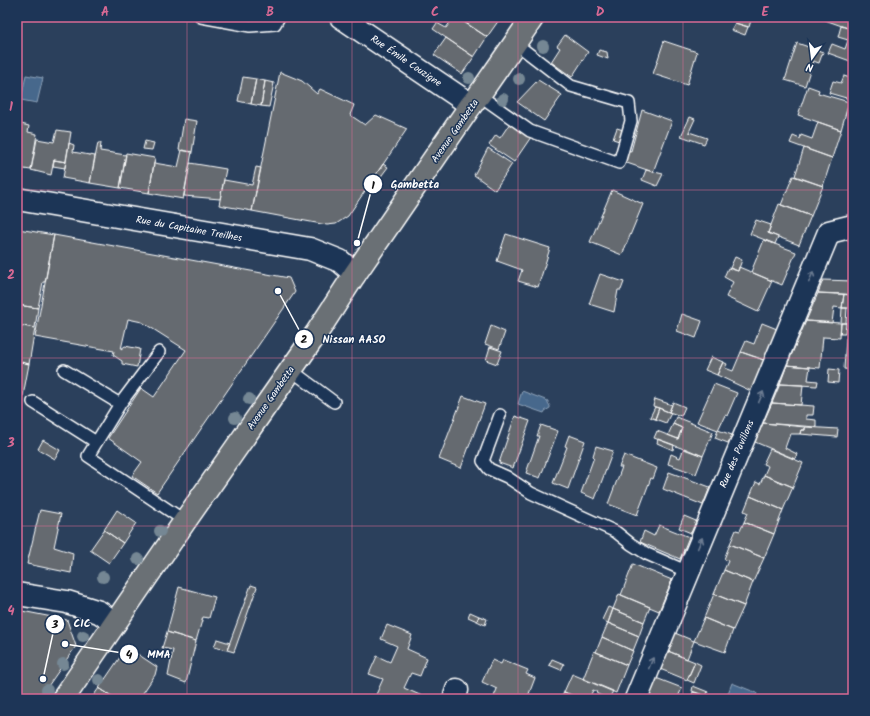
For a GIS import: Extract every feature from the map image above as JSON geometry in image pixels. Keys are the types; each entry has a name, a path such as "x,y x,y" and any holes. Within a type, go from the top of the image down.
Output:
{"main road":[{"name":"Avenue Gambetta","path":"63,699 533,17"}],"street":[{"name":"Rue Émile Couzigne","path":"341,17 434,81 475,100"},
{"name":"Rue du Capitaine Treilhes","path":"17,199 310,249 340,261 356,274"},
{"name":"Rue des Pavillons","path":"636,699 829,232 853,226"},
{"path":"17,594 67,602 99,612 115,623"}],"lane":[{"path":"201,17 250,26 277,20"},
{"path":"475,100 530,131 619,163 631,121 628,104 571,86 515,43"},
{"path":"159,352 120,404 88,456 185,520"},
{"path":"64,370 120,404"},
{"path":"291,370 334,402"},
{"path":"33,402 96,442"},
{"path":"500,415 483,461 489,469 507,477 531,493 616,532 647,554 688,572"}],"water":[{"path":"26,75 43,78 37,103 21,100"},
{"path":"522,391 548,401 550,408 544,413 518,404"},
{"path":"732,683 757,693 754,699 734,699 727,696"}],"building":[{"path":"454,17 487,37 474,57 433,29 437,23 446,28"},
{"path":"466,17 494,17 499,20 487,37 463,21"},
{"path":"737,17 752,17 749,27 735,23"},
{"path":"826,17 853,17 853,30 825,20"},
{"path":"735,23 748,27 745,35 731,30"},
{"path":"841,26 852,29 848,40 838,37"},
{"path":"852,29 853,62 828,53 832,44 845,49"},
{"path":"565,35 588,52 572,77 551,62 560,48 557,46"},
{"path":"446,38 474,57 462,74 434,55"},
{"path":"664,41 697,52 687,85 653,74"},
{"path":"797,43 823,52 819,63 813,61 805,86 785,80"},
{"path":"599,50 607,52 608,59 597,55"},
{"path":"280,72 302,81 317,94 320,89 354,105 350,115 365,125 376,115 407,129 348,216 336,224 327,225 252,211"},
{"path":"844,76 853,79 853,100 829,93 833,81 841,83"},
{"path":"243,77 256,79 251,104 238,101"},
{"path":"256,79 265,81 261,106 251,104"},
{"path":"538,80 562,95 544,121 517,102"},
{"path":"265,81 274,83 269,107 261,106"},
{"path":"808,86 819,90 818,93 849,102 841,130 798,115"},
{"path":"642,110 672,121 653,172 624,162 628,150 631,151"},
{"path":"690,117 695,119 689,132 707,138 704,144 681,136"},
{"path":"184,119 197,121 192,152 179,150"},
{"path":"818,122 841,130 832,158 790,143 793,136 800,139 801,135 812,139"},
{"path":"17,123 29,126 28,132 37,134 31,170 17,168"},
{"path":"510,123 531,137 514,162 489,145 496,135 500,138"},
{"path":"617,128 623,130 619,141 613,139"},
{"path":"57,130 71,132 66,162 54,160 51,175 31,170 37,139 54,142"},
{"path":"145,141 154,143 152,150 143,149"},
{"path":"69,143 74,145 73,152 95,156 90,183 63,178"},
{"path":"98,143 101,143 100,151 126,155 120,188 90,183"},
{"path":"488,148 512,164 495,190 474,175"},
{"path":"804,148 832,158 823,186 795,176"},
{"path":"182,150 192,152 183,199 149,193 154,163 178,167"},
{"path":"126,153 155,158 149,193 120,188"},
{"path":"54,160 66,162 65,168 53,166"},
{"path":"190,163 226,169 220,199 184,196"},
{"path":"383,164 388,167 376,183 372,180"},
{"path":"256,167 261,168 252,211 219,205 224,180 252,185"},
{"path":"646,170 663,174 657,186 642,180"},
{"path":"793,176 823,186 811,216 781,205"},
{"path":"612,190 643,204 622,255 590,242"},
{"path":"779,204 811,216 799,245 768,233"},
{"path":"756,220 771,225 768,233 778,237 775,244 750,234"},
{"path":"18,229 54,235 45,282 43,282 38,308 17,305"},
{"path":"506,234 550,248 538,287 518,281 522,270 497,261"},
{"path":"54,235 289,278 295,292 157,493 132,476 142,462 108,438 141,388 154,397 186,350 142,322 128,319 121,349 125,346 140,349 137,367 122,364 122,361 113,355 114,351 35,337"},
{"path":"764,240 796,252 782,285 751,272"},
{"path":"735,257 742,260 738,271 730,268"},
{"path":"739,267 772,281 758,312 726,297 733,282 724,277 728,268 738,271"},
{"path":"600,274 624,282 621,290 618,290 614,312 589,304"},
{"path":"823,280 853,281 853,295 818,293"},
{"path":"818,293 844,294 842,308 834,307 832,323 806,321"},
{"path":"844,294 853,295 853,308 842,308"},
{"path":"17,305 38,308 35,328 17,325"},
{"path":"842,308 847,308 846,323 841,323"},
{"path":"682,314 702,321 696,338 677,331"},
{"path":"806,321 841,323 840,338 823,337 820,368 787,365"},
{"path":"762,323 777,329 764,360 741,352 746,341 754,344"},
{"path":"841,323 846,323 845,334 840,334"},
{"path":"17,325 35,328 29,364 17,361"},
{"path":"491,326 505,332 499,349 485,344"},
{"path":"846,338 853,338 853,370 844,369"},
{"path":"490,347 502,351 497,364 486,360"},
{"path":"741,352 764,360 751,391 717,375 723,362 727,364 725,368 733,371"},
{"path":"711,357 723,362 717,375 705,370"},
{"path":"17,361 29,364 23,396 17,395"},
{"path":"787,365 810,367 808,380 818,381 817,386 780,384"},
{"path":"829,369 839,370 838,383 828,382"},
{"path":"714,384 737,393 727,416 725,415 718,430 697,422"},
{"path":"780,384 803,385 801,405 772,403"},
{"path":"463,396 485,404 461,468 439,459"},
{"path":"655,399 672,405 669,412 653,406"},
{"path":"673,402 685,407 681,416 669,412"},
{"path":"772,403 814,406 813,415 806,415 806,419 816,420 816,427 763,423"},
{"path":"655,407 659,408 655,419 650,417"},
{"path":"659,408 671,413 666,423 655,419"},
{"path":"515,416 530,421 513,468 499,463"},
{"path":"676,417 713,432 703,456 654,438 657,431 678,439 682,428 673,424"},
{"path":"763,423 805,427 805,430 801,430 800,434 790,434 785,448 797,454 795,459 755,442"},
{"path":"673,424 682,428 678,439 668,435"},
{"path":"541,425 558,431 540,478 526,473 539,436 537,436"},
{"path":"805,427 838,429 837,437 800,434 801,430 805,430"},
{"path":"718,430 732,435 728,443 715,438"},
{"path":"569,435 585,441 568,489 553,483 567,447 565,446"},
{"path":"658,439 674,445 673,450 657,443"},
{"path":"43,440 60,450 55,459 38,449"},
{"path":"596,446 613,451 595,499 581,493 594,457"},
{"path":"684,448 703,456 696,474 668,464 671,454 680,458"},
{"path":"770,449 803,463 793,487 764,475 768,466 763,464"},
{"path":"624,455 657,468 653,479 651,478 637,515 608,504 622,467 619,467"},
{"path":"669,472 710,487 703,505 663,489"},
{"path":"764,475 793,487 783,510 750,496 756,482 760,484"},
{"path":"750,496 783,510 774,534 744,522 748,513 744,511"},
{"path":"40,510 61,514 54,547 73,553 71,573 27,564"},
{"path":"117,510 136,523 123,543 104,530"},
{"path":"684,516 696,521 691,533 679,528"},
{"path":"744,522 774,534 764,558 730,544 736,530 740,531"},
{"path":"659,525 689,537 680,559 640,542 644,531 654,536"},
{"path":"104,530 123,543 109,563 90,550"},
{"path":"730,544 764,558 753,582 724,570 728,561 724,559"},
{"path":"633,564 672,580 659,611 621,595"},
{"path":"724,570 753,582 744,606 714,594"},
{"path":"251,585 257,587 234,652 227,650"},
{"path":"179,587 215,597 209,618 203,617 196,641 167,632"},
{"path":"619,594 650,607 644,622 613,609"},
{"path":"714,594 744,606 733,630 704,618"},
{"path":"608,607 613,609 608,623 602,620"},
{"path":"613,609 644,622 639,636 608,623"},
{"path":"17,610 67,620 76,646 39,699 27,699 17,692"},
{"path":"470,612 479,616 477,621 468,617"},
{"path":"479,616 487,619 485,625 477,621"},
{"path":"704,618 733,630 725,652 694,641"},
{"path":"608,623 639,636 633,651 602,637"},
{"path":"387,625 412,635 407,649 427,658 420,676 411,673 404,688 422,696 421,699 374,699 383,679 369,674 377,656 390,662 397,646 381,639"},
{"path":"167,632 196,641 186,683 168,676 173,650 162,648"},
{"path":"675,633 694,641 687,659 668,651"},
{"path":"602,637 633,651 627,665 596,652"},
{"path":"217,639 230,643 227,650 214,647"},
{"path":"127,647 157,667 155,675 139,699 116,699 99,688"},
{"path":"594,651 627,665 616,693 583,679"},
{"path":"668,651 695,662 687,680 660,669"},
{"path":"552,659 564,664 561,670 549,665"},
{"path":"492,660 501,664 503,660 528,670 526,674 535,678 527,699 493,699 497,689 482,682"},
{"path":"695,662 701,665 694,683 687,680"},
{"path":"572,674 613,691 609,699 597,694 596,691 593,690 589,699 581,699 564,692"},
{"path":"656,678 682,688 678,697 683,699 648,699"},
{"path":"693,686 708,692 706,696 692,691"},
{"path":"99,688 116,699 91,699"},
{"path":"564,692 581,699 561,699"},
{"path":"693,692 702,695 700,699 691,698"}],"place":[{"name":"Gambetta","path":"357,243"},
{"name":"Nissan AASO","path":"278,291"},
{"name":"MMA","path":"65,644"},
{"name":"CIC","path":"43,679"}]}
